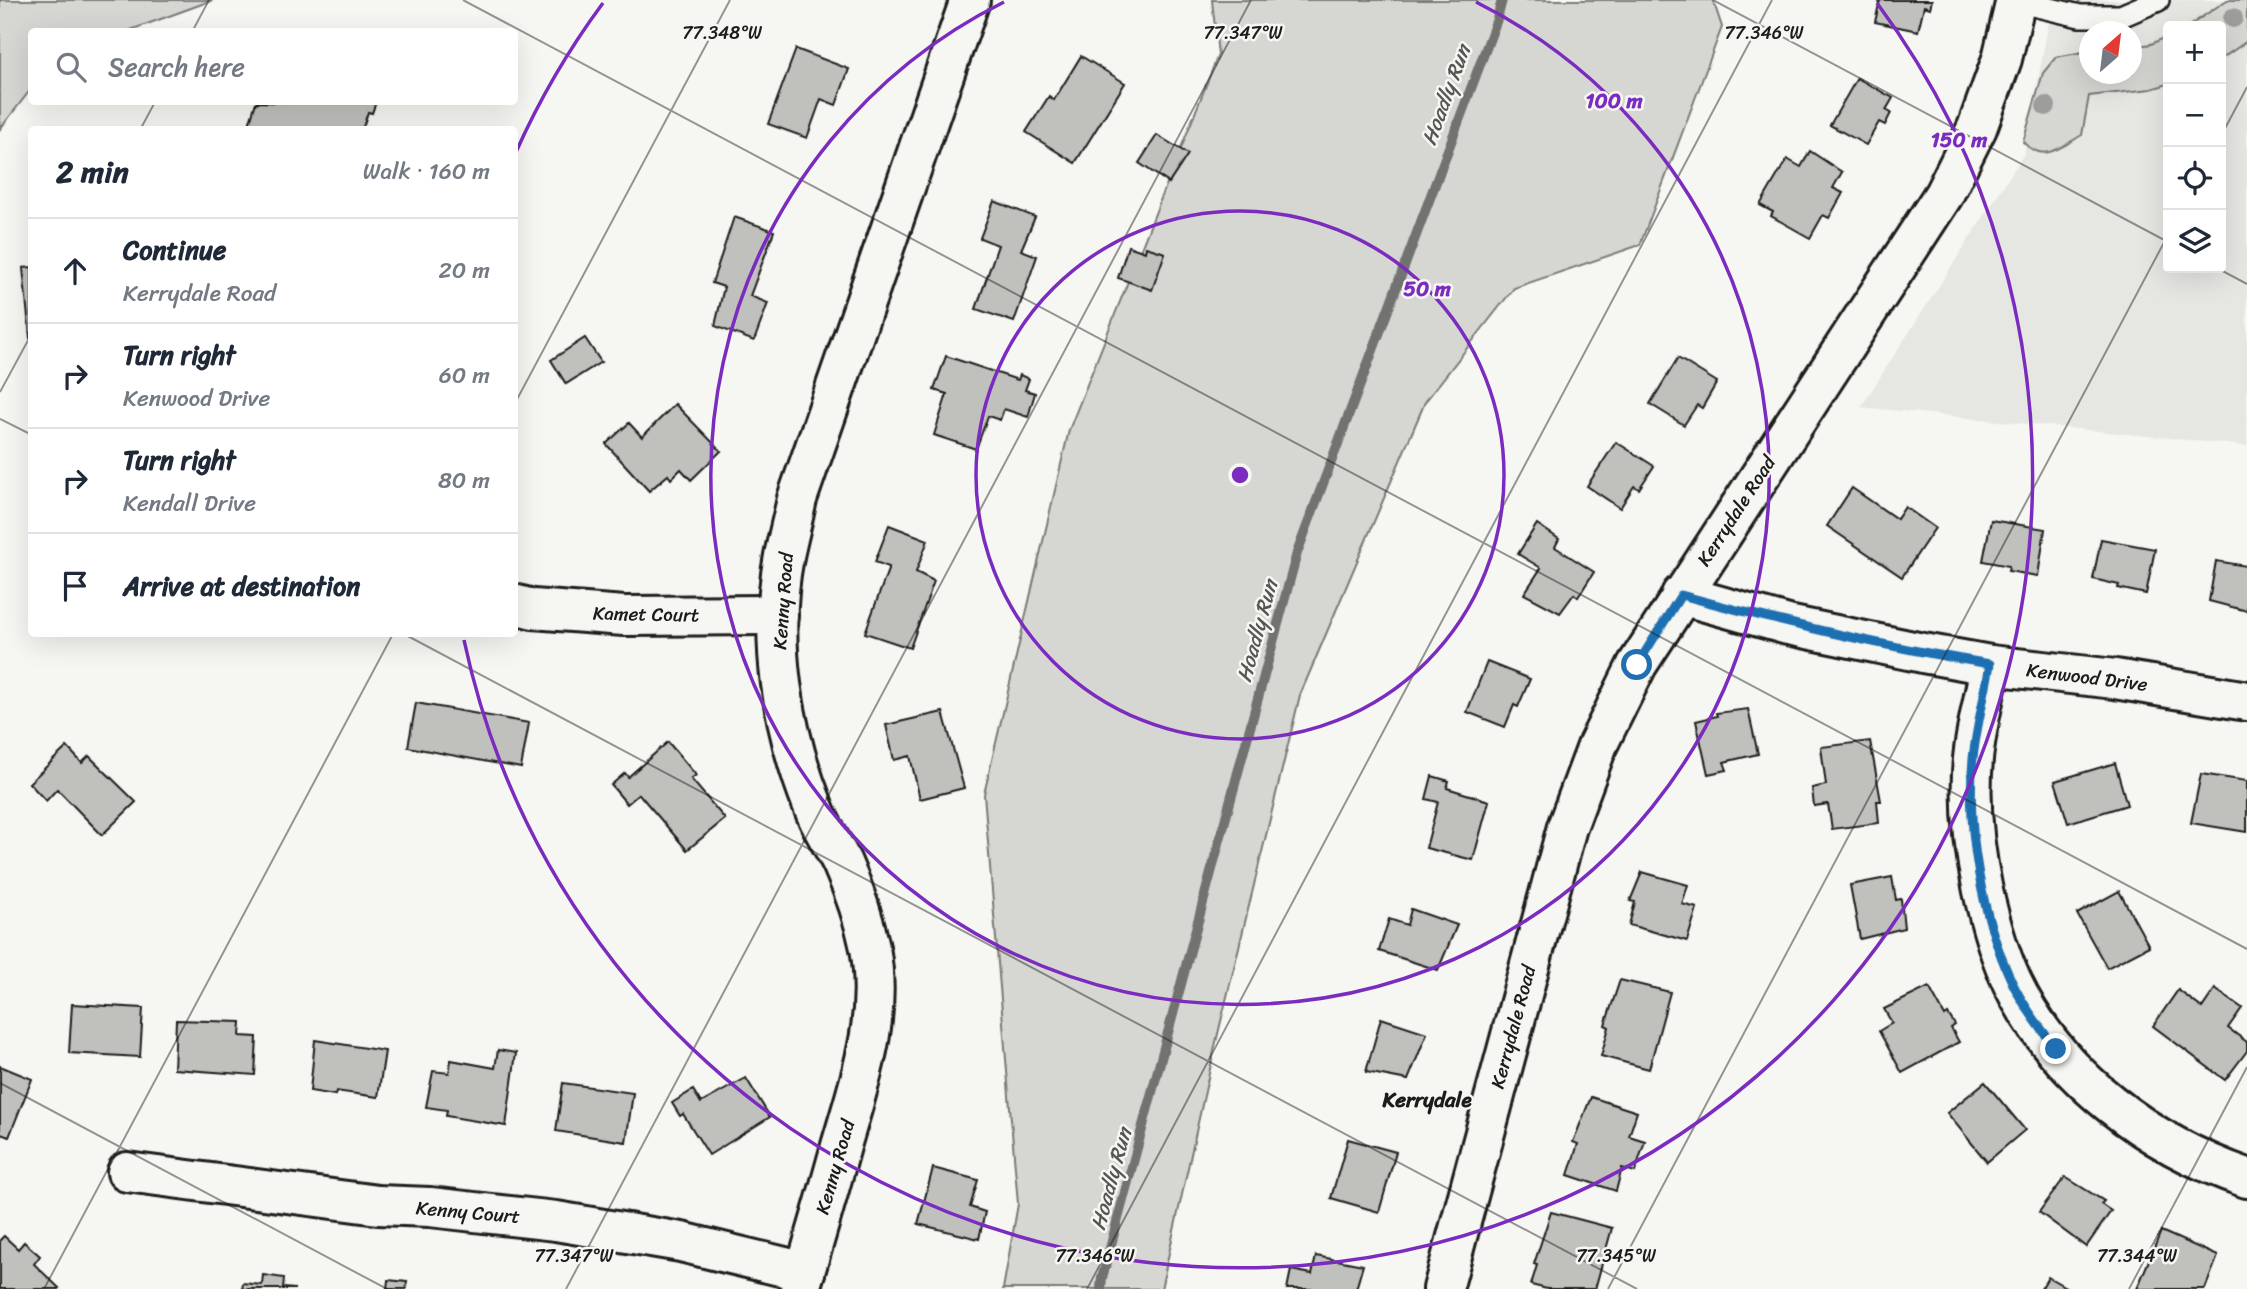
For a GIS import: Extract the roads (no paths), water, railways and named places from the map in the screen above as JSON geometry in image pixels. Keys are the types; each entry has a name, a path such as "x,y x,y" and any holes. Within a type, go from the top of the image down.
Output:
{"street":[{"name":"Kenny Road","path":"802,1280 869,1051 874,1000 870,950 858,900 814,809 794,751 786,715 778,655 783,558 797,499 970,0"},
{"name":"Kerrydale Road","path":"1443,1289 1567,827 1598,744 1637,665 1681,595 1944,194 1977,128 2002,59 2016,1"},
{"name":"Kenwood Drive","path":"1681,595 1788,625 1923,653 2115,679 2247,701"},
{"name":"Kamet Court","path":"518,605 533,609 624,616 778,615"},
{"path":"1990,664 1973,759 1973,822 1979,872 1990,921 2012,981 2029,1012 2056,1049 2095,1091 2150,1133 2210,1166 2247,1178"},
{"name":"Kenny Court","path":"127,1172 379,1205 430,1207 556,1221 681,1242 802,1280"}],"lane":[{"path":"2016,1 2080,16 2121,16 2158,0"}],"waterway":[{"name":"Hoadly Run","path":"1101,1289 1297,553 1502,0"}],"district":[{"name":"Kerrydale","path":"1427,1100"}]}
